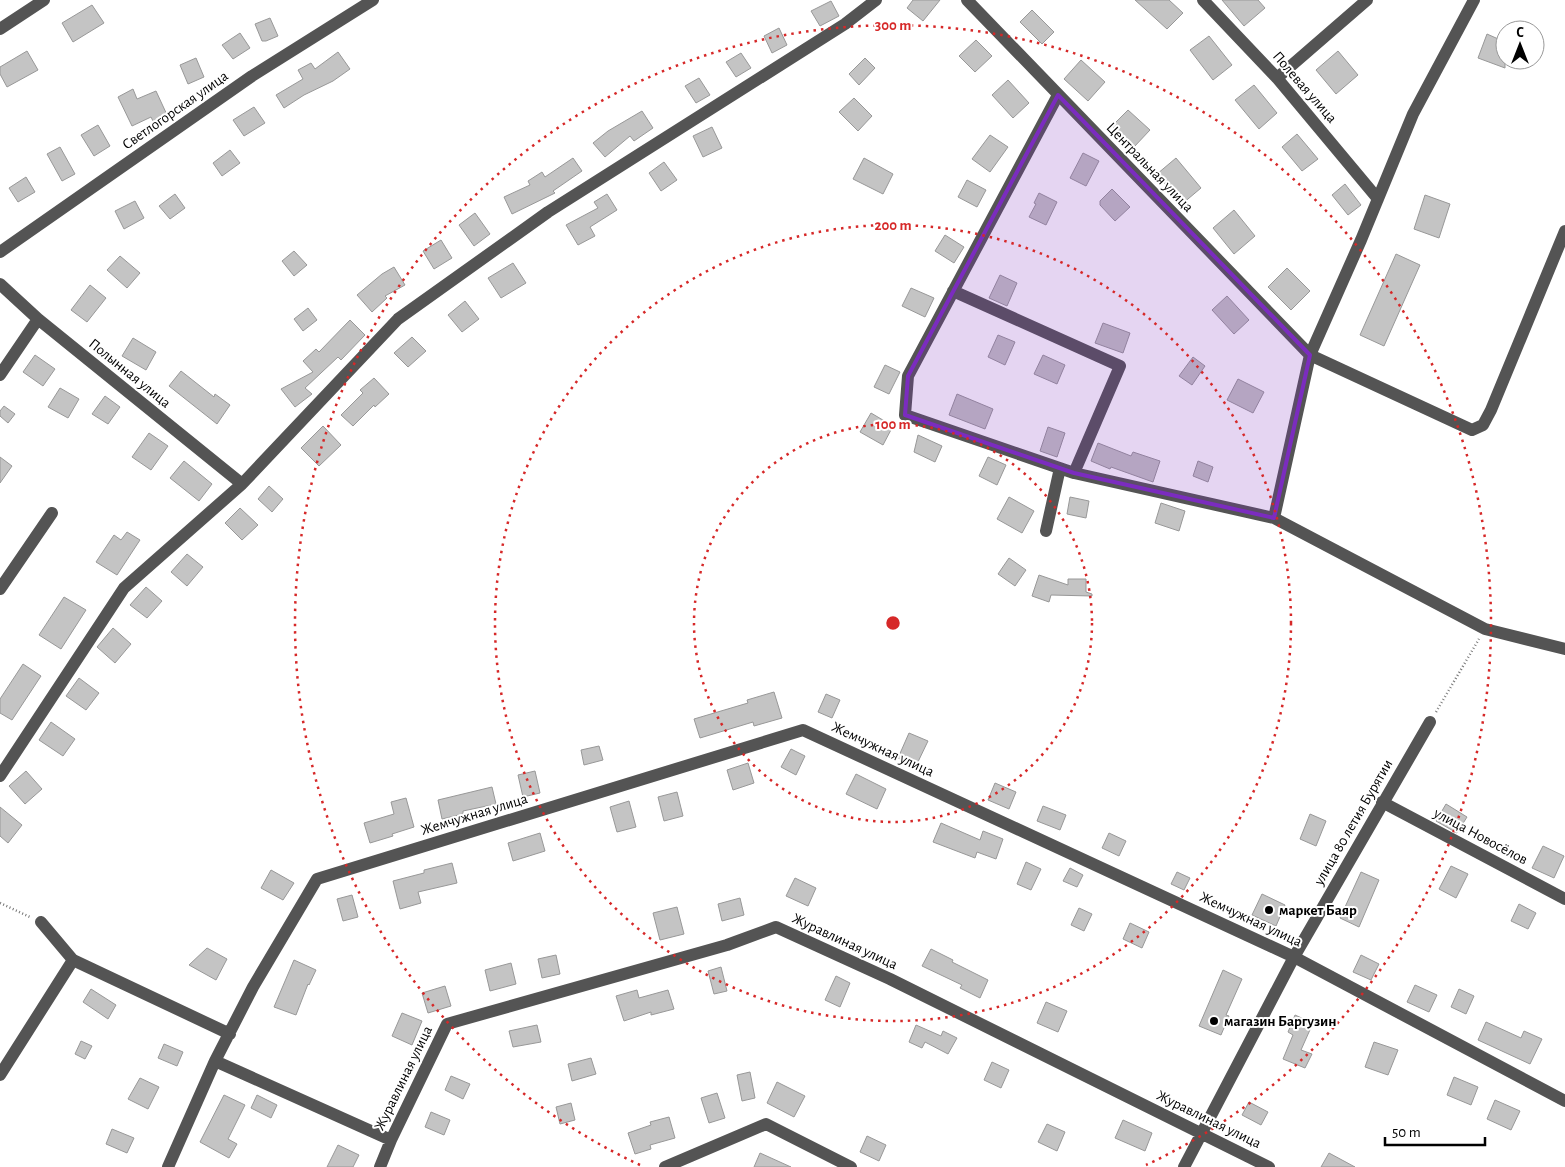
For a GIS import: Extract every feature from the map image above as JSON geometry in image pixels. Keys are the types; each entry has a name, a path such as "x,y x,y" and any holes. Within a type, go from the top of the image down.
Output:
{"street":[{"path":"0,29 44,0"},
{"name":"Светлогорская улица","path":"0,252 252,76 373,0"},
{"path":"0,776 124,588 242,484 398,319 548,212 845,24 876,0"},
{"name":"Центральная улица","path":"967,0 1310,355"},
{"name":"Полевая улица","path":"1203,0 1277,78 1378,199"},
{"path":"1277,78 1367,0"},
{"path":"1274,518 1310,355 1413,114 1474,0"},
{"path":"1058,95 908,376 905,415 1074,473 1274,518 1483,632 1565,649"},
{"path":"1310,355 1472,430 1483,425 1491,410 1565,231"},
{"name":"Полынная улица","path":"0,284 38,319 242,484"},
{"path":"952,291 1120,366 1074,473"},
{"path":"0,375 38,319"},
{"path":"1046,531 1060,468"},
{"path":"0,589 52,513"},
{"name":"улица 80 летия Бурятии","path":"1184,1167 1294,957 1430,722"},
{"name":"Жемчужная улица","path":"168,1167 215,1061 253,987 317,879 803,730 1294,957 1565,1101"},
{"name":"улица Новосёлов","path":"1382,802 1565,899"},
{"path":"41,922 73,960 230,1034"},
{"name":"Журавлиная улица","path":"380,1167 447,1024 727,945 776,927 890,979 1269,1167"},
{"path":"0,1075 73,960"},
{"path":"215,1061 391,1140"},
{"path":"665,1167 766,1124 851,1167"}],"path":[{"path":"1430,722 1483,632"},
{"path":"0,903 41,922"}],"highlighted area":[{"path":"1058,95 1310,355 1274,518 1074,473 905,415 908,376"}],"building":[{"path":"913,0 940,0 923,21 907,8"},
{"path":"1135,0 1169,0 1183,13 1167,29"},
{"path":"1222,0 1258,0 1265,8 1244,26"},
{"path":"831,1 839,16 820,26 811,11"},
{"path":"92,5 104,23 73,42 62,23"},
{"path":"1032,10 1054,32 1042,44 1020,22"},
{"path":"270,18 278,36 262,41 255,24"},
{"path":"779,28 787,45 772,53 764,36"},
{"path":"240,33 250,48 233,59 222,45"},
{"path":"1487,34 1495,38 1495,64 1478,58"},
{"path":"1209,36 1232,65 1213,80 1190,50"},
{"path":"976,40 992,56 975,72 959,56"},
{"path":"27,51 38,70 7,87 0,74 0,67"},
{"path":"1338,51 1358,75 1336,94 1316,70"},
{"path":"338,52 350,69 333,81 304,95 284,108 276,95 303,79 298,70 311,63 315,69"},
{"path":"741,53 751,68 736,77 726,62"},
{"path":"196,58 204,77 188,84 180,65"},
{"path":"865,58 875,68 859,85 849,74"},
{"path":"1081,60 1105,82 1088,101 1064,79"},
{"path":"699,78 710,95 696,103 685,86"},
{"path":"1008,80 1029,103 1013,118 992,95"},
{"path":"1254,85 1277,113 1259,129 1235,100"},
{"path":"133,89 137,99 156,91 168,117 154,123 151,117 132,126 118,97"},
{"path":"854,98 872,116 858,131 839,112"},
{"path":"254,107 265,123 244,136 233,120"},
{"path":"1128,110 1150,130 1134,147 1112,126"},
{"path":"642,111 653,128 634,141 630,136 605,157 593,143 608,131"},
{"path":"98,125 110,146 94,156 81,135"},
{"path":"712,127 722,148 703,157 693,136"},
{"path":"1297,134 1318,159 1302,171 1282,147"},
{"path":"990,135 1008,147 990,172 972,159"},
{"path":"60,147 75,174 62,181 47,154"},
{"path":"230,150 240,163 222,176 213,163"},
{"path":"1083,153 1099,161 1086,186 1070,178"},
{"path":"573,158 582,171 553,191 555,193 512,214 504,197 530,185 528,181 542,172 545,177"},
{"path":"864,158 893,174 883,194 853,179"},
{"path":"1176,158 1201,188 1182,204 1157,174"},
{"path":"664,162 677,180 661,191 649,173"},
{"path":"26,177 35,192 18,202 9,188"},
{"path":"967,180 986,190 977,207 958,197"},
{"path":"1345,184 1361,205 1348,215 1332,195"},
{"path":"1112,189 1130,207 1115,221 1100,205 1100,201"},
{"path":"1039,193 1057,202 1046,225 1029,217"},
{"path":"175,194 185,208 170,219 159,206"},
{"path":"607,194 617,210 590,227 595,236 578,245 566,225 598,208 594,202"},
{"path":"1425,195 1450,204 1439,238 1414,229"},
{"path":"135,201 144,218 124,229 115,211"},
{"path":"1234,210 1255,236 1234,254 1213,228"},
{"path":"475,213 490,234 474,246 459,225"},
{"path":"945,235 964,247 954,263 935,251"},
{"path":"441,240 452,258 434,269 423,251"},
{"path":"294,251 307,265 294,276 282,261"},
{"path":"1396,254 1420,265 1384,346 1360,335"},
{"path":"120,256 140,273 127,288 107,270"},
{"path":"513,263 526,283 501,298 488,278"},
{"path":"394,267 405,285 385,296 387,298 372,312 357,295 382,274"},
{"path":"1287,268 1310,291 1291,310 1268,287"},
{"path":"1000,275 1017,283 1007,306 989,298"},
{"path":"90,285 106,298 87,322 71,310"},
{"path":"911,288 934,298 925,317 902,306"},
{"path":"1227,296 1249,320 1234,334 1212,310"},
{"path":"465,301 479,319 462,332 448,315"},
{"path":"308,308 317,320 303,331 294,319"},
{"path":"350,320 365,335 341,360 338,357 305,388 312,394 295,407 281,389 313,372 303,361 316,349 319,352"},
{"path":"1103,323 1130,333 1123,353 1095,343"},
{"path":"998,335 1015,342 1005,365 988,357"},
{"path":"412,337 426,351 408,367 394,353"},
{"path":"133,338 156,352 146,370 122,356"},
{"path":"35,355 55,369 43,386 23,372"},
{"path":"1043,355 1065,365 1057,384 1034,374"},
{"path":"1193,357 1205,366 1192,385 1179,376"},
{"path":"885,365 900,372 889,394 874,387"},
{"path":"181,371 214,397 215,394 230,405 217,424 169,386"},
{"path":"374,378 389,394 375,407 374,405 353,426 341,415 363,393 360,390"},
{"path":"1238,379 1264,392 1253,413 1227,400"},
{"path":"60,388 79,399 68,418 48,407"},
{"path":"957,394 993,409 985,429 949,415"},
{"path":"105,396 120,407 108,424 92,414"},
{"path":"4,406 15,414 8,423 0,416 0,411"},
{"path":"871,413 893,426 883,445 860,432"},
{"path":"323,426 341,445 319,466 301,448"},
{"path":"1048,427 1065,433 1057,457 1040,451"},
{"path":"149,433 168,446 151,470 132,457"},
{"path":"918,435 942,446 935,462 914,452"},
{"path":"1098,443 1131,456 1133,452 1160,461 1153,482 1091,461"},
{"path":"0,457 12,466 0,483"},
{"path":"988,457 1006,465 997,485 979,476"},
{"path":"184,461 212,484 199,501 170,478"},
{"path":"1198,461 1213,467 1208,482 1193,476"},
{"path":"269,486 283,499 272,512 258,499"},
{"path":"1009,497 1034,511 1022,533 997,519"},
{"path":"1070,497 1089,501 1086,518 1067,514"},
{"path":"1161,503 1185,511 1179,531 1155,523"},
{"path":"240,508 258,525 242,540 225,523"},
{"path":"127,532 140,540 117,575 96,562 114,535 121,540"},
{"path":"187,554 203,567 187,586 171,572"},
{"path":"1009,558 1026,570 1015,586 998,574"},
{"path":"1039,575 1068,585 1068,579 1086,579 1086,592 1092,594 1092,596 1051,595 1049,602 1032,596"},
{"path":"146,587 162,601 147,618 130,605"},
{"path":"64,597 86,610 61,649 39,635"},
{"path":"113,628 131,644 115,663 97,647"},
{"path":"23,664 41,676 12,720 0,713 0,699"},
{"path":"79,678 99,693 86,710 66,696"},
{"path":"774,692 782,718 754,726 753,722 700,738 694,719 748,703 747,700"},
{"path":"826,694 840,700 832,718 818,712"},
{"path":"51,722 75,739 63,756 39,740"},
{"path":"909,733 928,741 916,766 898,758"},
{"path":"599,746 603,760 584,765 581,750"},
{"path":"791,749 805,756 796,775 781,767"},
{"path":"748,763 754,783 733,790 727,770"},
{"path":"26,771 42,789 25,804 9,786"},
{"path":"535,771 540,793 523,797 518,775"},
{"path":"856,774 886,789 877,809 846,794"},
{"path":"995,783 1016,792 1009,809 988,800"},
{"path":"492,787 496,804 463,811 463,814 442,819 438,800"},
{"path":"677,792 683,816 664,821 658,797"},
{"path":"406,798 414,827 370,843 364,823 394,814 391,802"},
{"path":"629,801 636,827 617,832 610,807"},
{"path":"1446,804 1467,817 1457,833 1436,821"},
{"path":"1043,806 1066,815 1060,830 1037,821"},
{"path":"0,807 22,825 8,843 0,836"},
{"path":"1310,814 1326,821 1316,846 1300,839"},
{"path":"941,823 980,840 983,831 1003,839 996,859 977,852 975,858 933,842"},
{"path":"540,833 545,851 513,861 508,843"},
{"path":"1109,833 1126,841 1119,856 1102,848"},
{"path":"1543,846 1564,856 1554,878 1532,868"},
{"path":"1026,862 1041,869 1031,890 1017,884"},
{"path":"452,863 457,883 418,892 421,903 400,909 393,881"},
{"path":"1451,866 1468,874 1456,898 1439,889"},
{"path":"1070,868 1083,875 1077,887 1063,881"},
{"path":"271,870 294,883 283,900 261,888"},
{"path":"1177,872 1190,878 1184,890 1171,884"},
{"path":"1361,872 1379,880 1359,927 1340,918"},
{"path":"795,878 816,888 808,906 786,896"},
{"name":"маркет Баяр","path":"1262,894 1285,905 1276,926 1252,915"},
{"path":"352,895 358,917 343,921 337,899"},
{"path":"740,898 744,915 722,921 718,904"},
{"path":"1519,904 1536,913 1528,929 1511,921"},
{"path":"677,907 684,934 660,940 653,913"},
{"path":"1079,908 1092,914 1084,931 1071,925"},
{"path":"1130,923 1149,932 1142,948 1123,939"},
{"path":"207,948 227,959 216,980 189,965"},
{"path":"931,949 988,980 980,998 960,988 962,985 922,966"},
{"path":"556,955 560,974 542,978 538,959"},
{"path":"1361,955 1379,964 1371,980 1353,972"},
{"path":"294,960 316,970 308,984 296,1015 274,1007"},
{"path":"511,963 516,984 490,991 485,970"},
{"path":"721,967 727,991 714,994 708,971"},
{"path":"1223,970 1242,979 1226,1015 1229,1016 1221,1035 1199,1026"},
{"path":"836,976 850,983 840,1007 825,1000"},
{"path":"1415,985 1437,995 1429,1012 1407,1002"},
{"path":"445,986 451,1006 428,1013 422,993"},
{"path":"91,989 116,1005 108,1019 83,1002"},
{"path":"1459,989 1474,996 1466,1014 1451,1007"},
{"path":"637,990 639,998 668,990 674,1009 651,1015 651,1012 624,1021 616,996"},
{"path":"1046,1002 1067,1011 1058,1032 1037,1023"},
{"path":"402,1013 422,1021 412,1045 392,1036"},
{"path":"1295,1015 1313,1023 1301,1050 1312,1054 1305,1068 1283,1059 1293,1035 1288,1032"},
{"path":"1486,1022 1521,1038 1524,1031 1542,1039 1530,1064 1478,1040"},
{"path":"537,1025 541,1042 513,1047 509,1031"},
{"path":"916,1025 941,1036 943,1031 957,1038 948,1054 925,1042 922,1048 909,1042"},
{"path":"81,1041 92,1046 85,1059 75,1054"},
{"path":"1374,1042 1398,1050 1388,1075 1365,1067"},
{"path":"164,1044 183,1052 177,1066 158,1058"},
{"path":"591,1058 596,1074 572,1081 568,1064"},
{"path":"992,1062 1009,1070 1001,1088 984,1080"},
{"path":"750,1072 755,1098 742,1101 737,1075"},
{"path":"451,1076 470,1084 463,1099 445,1090"},
{"path":"1454,1077 1478,1087 1471,1105 1447,1095"},
{"path":"140,1078 159,1087 148,1109 128,1099"},
{"path":"777,1082 805,1096 794,1117 767,1103"},
{"path":"717,1093 725,1118 709,1123 701,1098"},
{"path":"224,1095 245,1105 228,1139 237,1144 229,1158 200,1142"},
{"path":"257,1095 277,1105 271,1118 251,1108"},
{"path":"1495,1100 1520,1111 1511,1130 1487,1119"},
{"path":"1249,1102 1268,1112 1261,1125 1242,1115"},
{"path":"571,1103 575,1120 560,1124 556,1107"},
{"path":"431,1112 450,1120 444,1135 425,1127"},
{"path":"669,1117 675,1138 650,1145 651,1149 635,1154 628,1133 651,1125 650,1122"},
{"path":"1123,1120 1152,1133 1145,1151 1115,1138"},
{"path":"1047,1124 1065,1132 1057,1151 1038,1142"},
{"path":"112,1129 134,1138 127,1153 106,1144"},
{"path":"867,1136 886,1145 879,1161 860,1152"},
{"path":"338,1145 359,1155 353,1167 327,1167"},
{"path":"760,1153 791,1167 754,1167"},
{"path":"1329,1153 1355,1167 1321,1167"}],"place":[{"name":"маркет Баяр","path":"1269,910"},
{"name":"магазин Баргузин","path":"1214,1021"}]}
